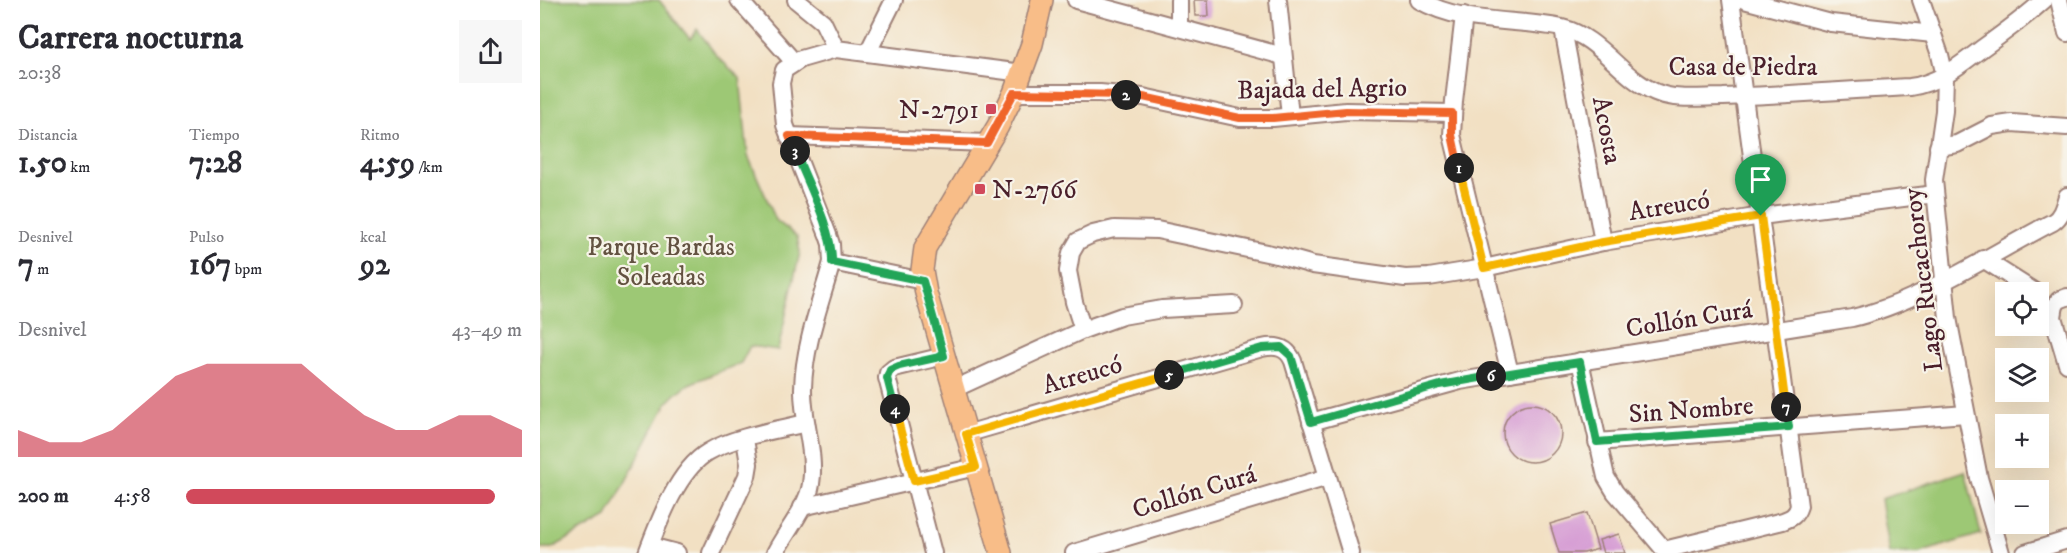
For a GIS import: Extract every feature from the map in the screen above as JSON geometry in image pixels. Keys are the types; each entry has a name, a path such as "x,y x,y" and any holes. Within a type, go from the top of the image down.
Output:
{"main road":[{"path":"1000,553 923,281 922,259 925,248 987,143 1018,83 1032,44 1042,0"}],"street":[{"path":"796,0 823,22 836,49"},
{"path":"868,52 894,0"},
{"path":"1076,0 1283,56"},
{"path":"1179,0 1179,27"},
{"path":"1278,0 1290,116"},
{"name":"Casa de Piedra","path":"1419,0 1445,12 1577,33 1589,40 1641,85 1669,97 1745,96 1910,87 1928,83 1945,76 2024,18 2044,0"},
{"name":"Sin Nombre","path":"1665,552 1783,521 1797,513 1798,506 1731,0"},
{"path":"1744,0 1831,23 1933,34"},
{"name":"Lago Rucachoroy","path":"1921,0 1945,76 1944,111 1934,180 1952,340 1985,500 2001,553"},
{"path":"2059,0 2066,26"},
{"path":"741,1 789,66 781,83 783,113 789,136 828,235 832,253 832,262 804,369 803,388 811,484 808,496 774,553"},
{"path":"1464,15 1452,113 1454,148 1510,373"},
{"name":"Acosta","path":"1563,29 1603,242"},
{"name":"Bajada del Agrio","path":"789,66 818,53 836,49 868,52 1018,83 1143,97 1240,118 1346,111 1452,113"},
{"path":"1938,147 1957,144 1992,126 2012,123 2067,127"},
{"path":"789,136 987,143"},
{"name":"Atreucó","path":"1083,330 1068,272 1071,253 1078,242 1093,234 1114,229 1157,230 1313,265 1405,278 1440,276 1603,242 1761,216 1935,194"},
{"name":"Collón Curá","path":"1311,422 1440,385 1877,312 1983,260 2057,219 2067,196"},
{"path":"1983,260 2018,282"},
{"path":"832,262 923,281"},
{"path":"2061,301 2053,317 2067,364"},
{"path":"954,389 1104,321 1142,312 1234,305"},
{"name":"Atreucó","path":"966,434 1262,348 1281,347 1291,356 1311,422"},
{"path":"933,553 888,383 888,373 899,366 944,356"},
{"path":"1580,362 1603,468 1610,484 1665,552"},
{"name":"Sin Nombre","path":"1597,442 1966,414"},
{"path":"1311,422 1351,553"},
{"path":"676,553 648,549 673,495 696,461 720,446 806,423"},
{"path":"711,553 747,476 749,464 745,439"},
{"path":"802,507 976,467"},
{"name":"Collón Curá","path":"1074,553 1328,477"},
{"path":"2025,553 2067,540"}],"green space":[{"name":"Parque Bardas Soleadas","path":"540,0 659,0 690,39 697,29 716,55 740,78 748,156 776,220 797,237 800,252 778,350 750,346 741,363 689,384 678,392 667,403 607,517 552,548 540,548"},
{"path":"1965,471 1981,534 1919,553 1890,553 1881,499"}],"building":[{"path":"1194,0 1208,0 1209,16 1195,16"},
{"path":"1532,404 1543,406 1553,412 1559,422 1561,433 1559,444 1553,454 1543,460 1532,462 1521,460 1511,454 1505,444 1503,433 1505,422 1511,412 1521,406"},
{"path":"1587,513 1598,549 1584,553 1559,553 1550,524"},
{"path":"1619,534 1625,553 1603,553 1599,540"}],"place":[{"name":"N-2791","path":"991,109"},
{"name":"N-2766","path":"980,189"}],"route":[{"path":"1014,93 1100,93 1143,97 1240,118 1256,119 1346,111 1452,113 1454,148 1484,268 1603,242 1761,216 1789,427 1597,442 1580,362 1440,385 1311,422 1291,356 1281,347 1275,346 966,434 976,467 914,481 887,378 890,370 894,368 944,356 923,281 832,262 828,235 789,136 987,143 1014,93"}]}
